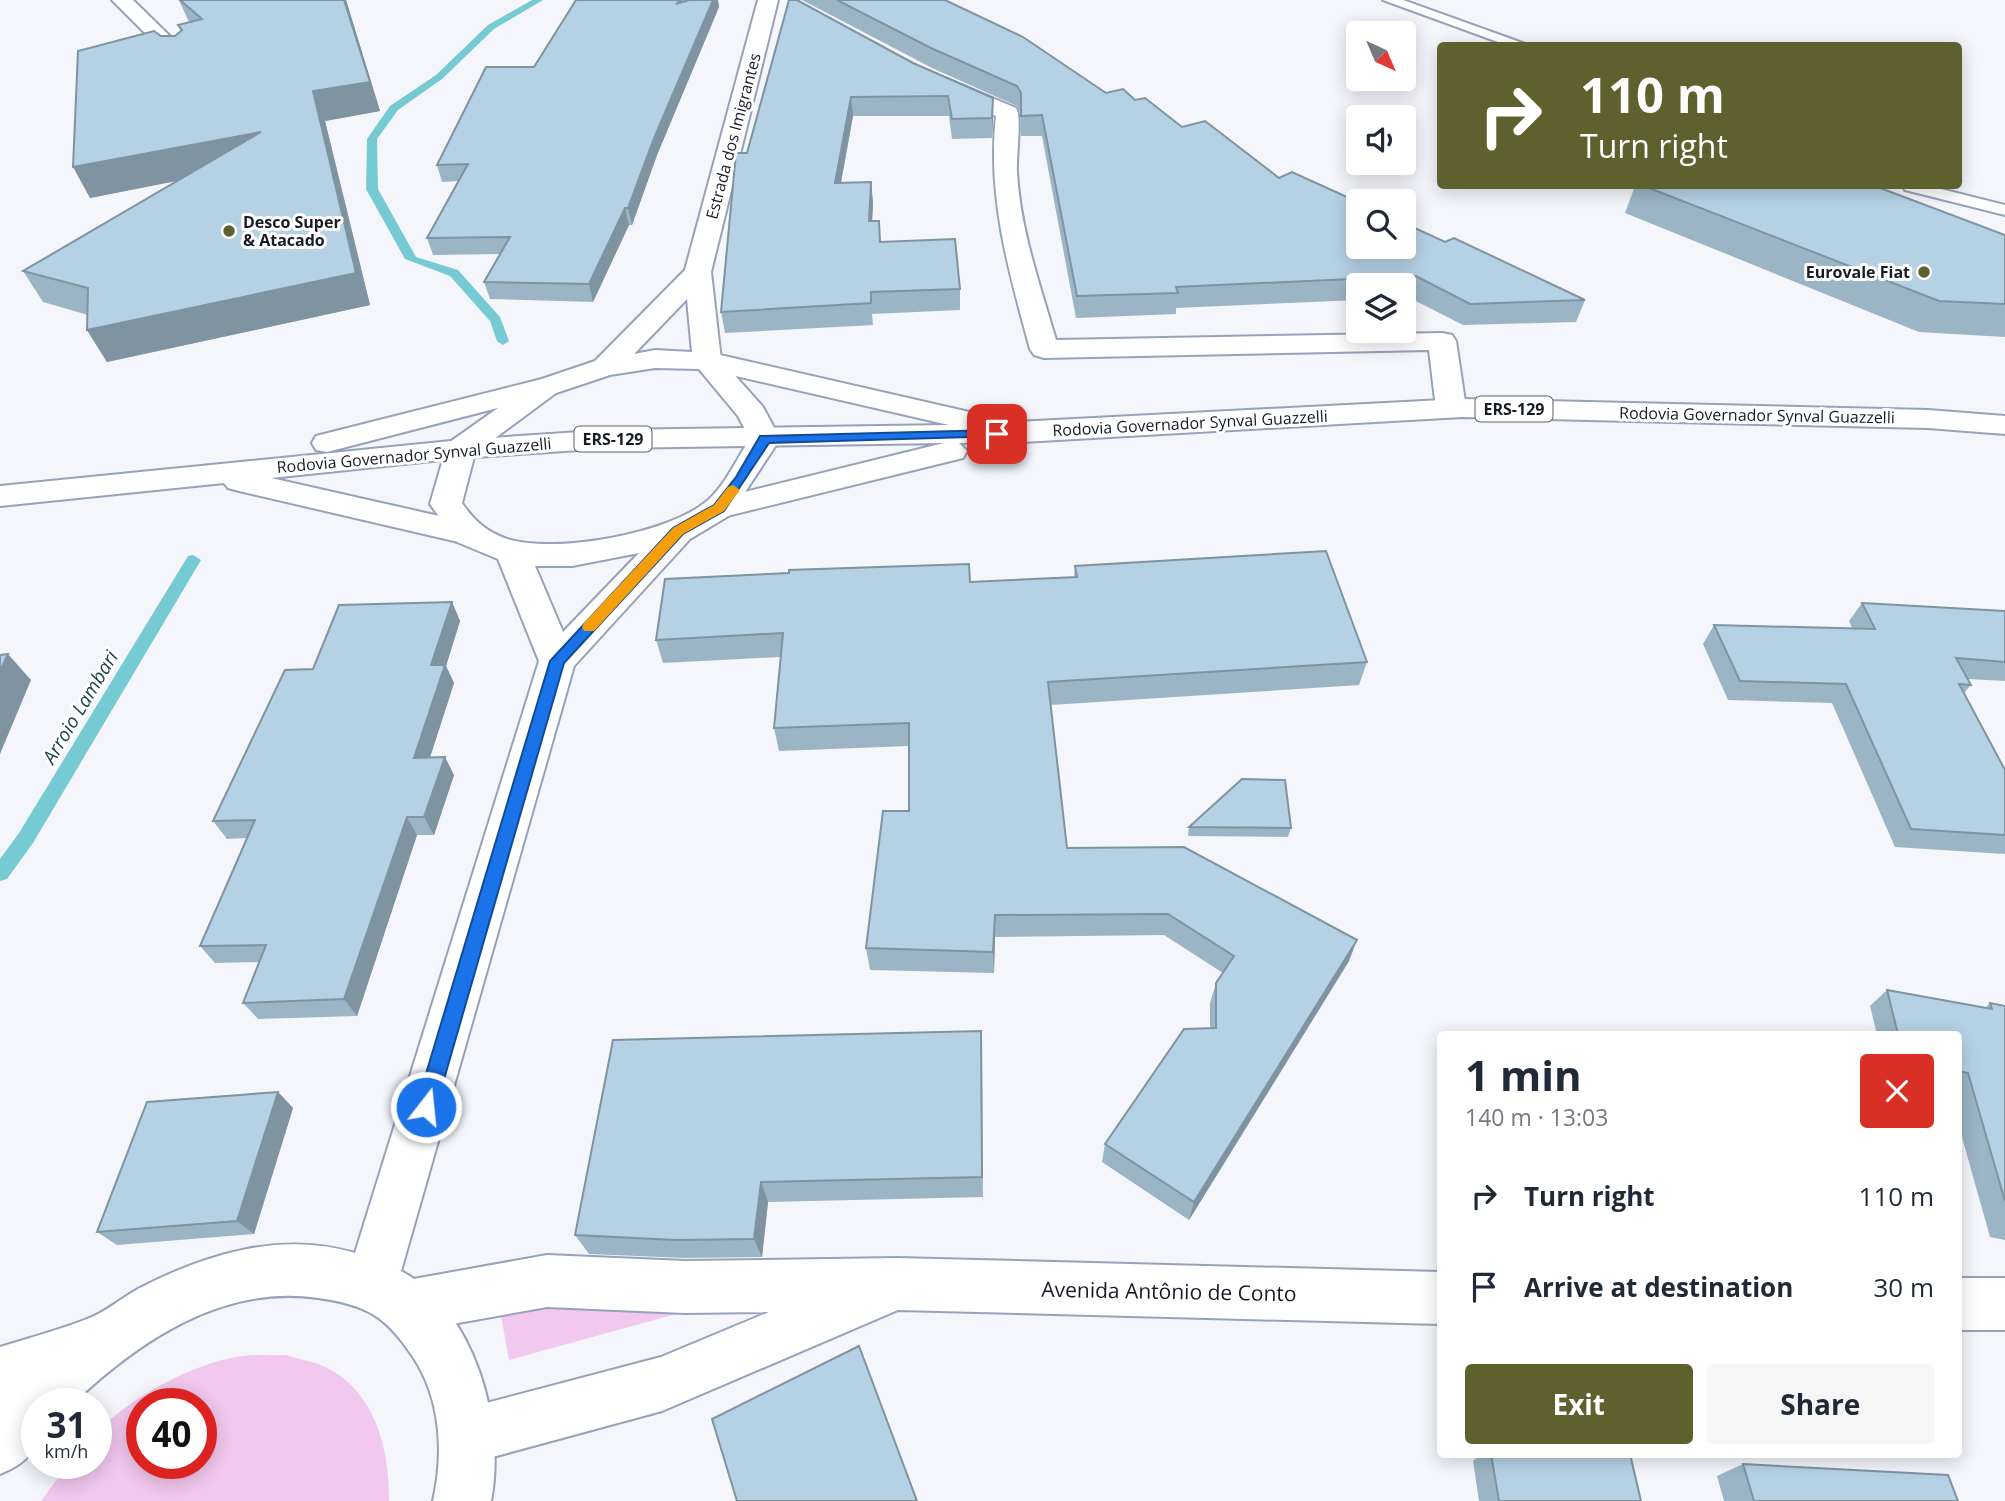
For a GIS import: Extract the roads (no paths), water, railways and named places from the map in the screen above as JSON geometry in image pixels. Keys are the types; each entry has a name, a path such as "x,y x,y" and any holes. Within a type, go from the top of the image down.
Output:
{"street":[{"path":"122,0 181,58"},
{"name":"Estrada dos Imigrantes","path":"707,361 698,272 782,1"},
{"path":"923,75 1008,113 1004,135 1006,198 1013,238 1044,349 1442,341 1451,408"},
{"name":"Estrada dos Imigrantes","path":"461,449 546,387 605,367 698,272"},
{"path":"605,367 655,359 707,361 1023,433"},
{"path":"707,361 756,419 765,439 719,508"},
{"path":"206,473 546,387"},
{"name":"Rodovia Governador Synval Guazzelli","path":"0,496 461,449 610,439 765,439 1023,433 1451,408 1928,419 2005,425"},
{"path":"206,473 467,533 512,551 562,557 600,553 678,531 719,508 1023,433"},
{"path":"461,449 446,504 467,533"},
{"path":"390,1294 557,661 678,531"},
{"path":"512,551 557,661"},
{"path":"0,1446 43,1394 102,1341 173,1298 244,1273 312,1268 390,1294 449,1360 467,1436 466,1498"},
{"name":"Avenida Antônio de Conto","path":"390,1294 547,1281 685,1287 897,1284 1437,1298"},
{"path":"467,1436 662,1384 897,1284"},
{"path":"1962,1304 2005,1304"},
{"path":"0,1374 102,1341"}],"lane":[{"path":"1390,0 1512,42"},
{"path":"1923,189 2005,210"}],"waterway":[{"name":"Arroio Lambari","path":"503,341 496,320 454,273 411,259 372,189 372,139 394,108 439,77 491,27 539,0"},
{"name":"Arroio Lambari","path":"0,873 26,838 193,560"}],"place":[{"name":"Desco Super & Atacado","path":"229,231"},
{"name":"Eurovale Fiat","path":"1924,272"}]}
